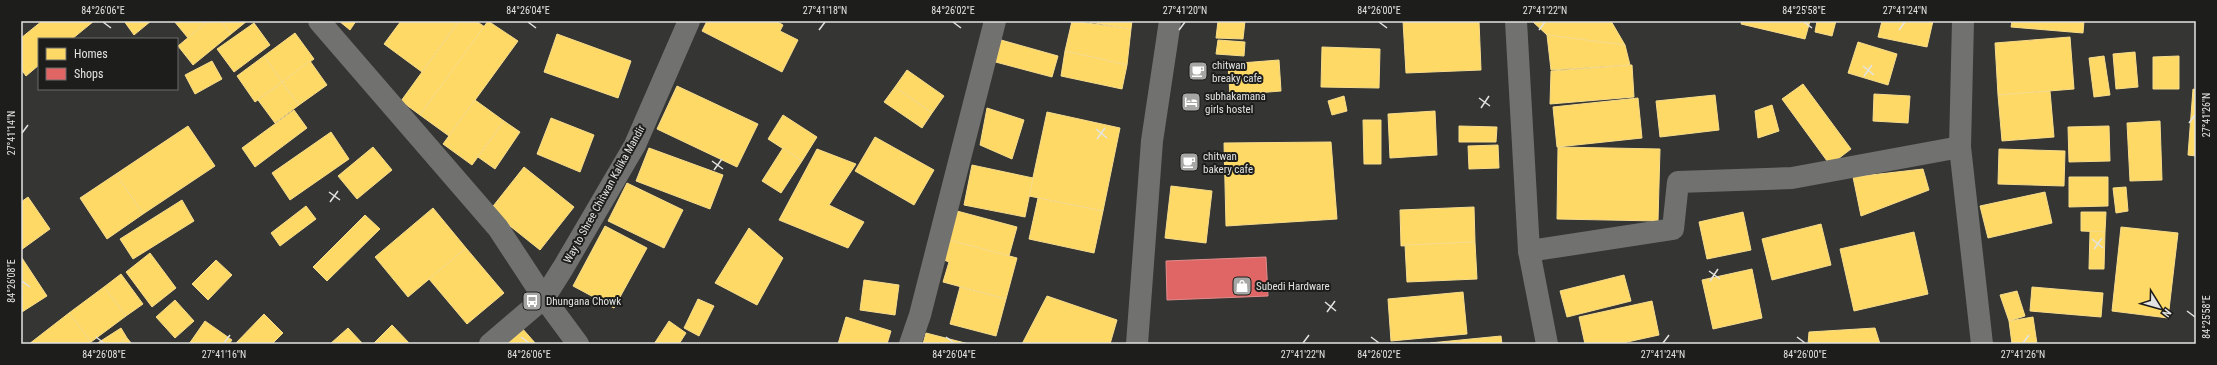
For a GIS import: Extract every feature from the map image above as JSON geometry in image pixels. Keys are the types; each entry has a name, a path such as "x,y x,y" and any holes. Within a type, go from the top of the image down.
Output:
{"street":[{"path":"319,21 498,228 544,298 578,344"},
{"name":"Way to Shree Chitwan Kalika Mandir","path":"490,344 544,298 635,145 689,21"},
{"path":"910,344 920,315 995,21"},
{"path":"1137,344 1152,141 1170,21"},
{"path":"1516,21 1529,251 1547,344"},
{"path":"1963,21 1960,147 1982,344"},
{"path":"1529,251 1673,229 1678,182 1792,178 1960,147"}],"building: Homes":[{"path":"42,21 94,21 73,38 38,38 38,66 26,76 21,69 21,38"},
{"path":"124,21 151,21 134,35"},
{"path":"174,21 208,21 188,38"},
{"path":"208,21 221,21 231,34 193,65 178,46"},
{"path":"221,21 247,21 231,34"},
{"path":"339,21 356,21 350,30"},
{"path":"401,21 459,21 422,72 384,44"},
{"path":"459,21 476,21 485,27 420,115 401,101"},
{"path":"488,21 518,41 449,136 420,115"},
{"path":"707,21 776,21 783,25 780,31 798,40 782,72 702,31"},
{"path":"1072,21 1131,29 1127,65 1065,51"},
{"path":"1083,21 1132,21 1131,29"},
{"path":"1218,21 1245,21 1243,39 1216,38"},
{"path":"1403,21 1479,21 1481,70 1406,73"},
{"path":"1532,21 1611,21 1625,45 1547,35"},
{"path":"1742,21 1810,21 1805,39 1741,24"},
{"path":"1817,21 1836,21 1832,36 1815,32"},
{"path":"1882,21 1933,21 1927,47 1878,37"},
{"path":"2012,21 2084,21 2083,33 2011,27"},
{"path":"254,23 270,45 234,72 217,49"},
{"path":"295,33 314,59 282,82 264,56"},
{"path":"557,34 631,61 618,98 544,72"},
{"path":"1547,35 1625,45 1630,65 1551,70"},
{"path":"2070,37 2074,89 1998,95 1995,43"},
{"path":"994,38 1058,56 1052,77 988,60"},
{"path":"1218,40 1245,42 1244,56 1216,54"},
{"path":"1858,42 1897,54 1888,85 1848,73"},
{"path":"1322,47 1380,49 1379,88 1321,87"},
{"path":"1065,51 1127,65 1122,89 1061,76"},
{"path":"2135,52 2138,87 2116,89 2113,54"},
{"path":"264,56 282,82 255,102 237,76"},
{"path":"2104,56 2110,95 2094,97 2089,58"},
{"path":"2179,56 2179,89 2153,89 2153,57"},
{"path":"1279,60 1281,91 1230,95 1228,64"},
{"path":"212,61 222,79 195,94 185,75"},
{"path":"310,61 327,85 299,105 282,82"},
{"path":"1632,65 1634,97 1550,104 1551,71"},
{"path":"907,70 944,96 932,113 895,87"},
{"path":"282,82 299,105 275,123 258,100"},
{"path":"1803,84 1851,149 1830,165 1782,99"},
{"path":"677,86 758,124 737,167 657,129"},
{"path":"895,87 932,113 922,128 884,102"},
{"path":"2193,89 2196,90 2196,156 2188,155"},
{"path":"2050,91 2054,137 2002,141 1998,95"},
{"path":"1874,94 1910,96 1908,123 1873,121"},
{"path":"1715,95 1719,130 1660,137 1656,101"},
{"path":"1344,96 1347,111 1332,115 1328,101"},
{"path":"1638,98 1642,138 1557,147 1553,107"},
{"path":"475,100 504,121 472,165 443,144"},
{"path":"1772,105 1779,131 1758,138 1755,111"},
{"path":"987,108 1024,120 1012,159 980,145"},
{"path":"294,110 307,128 255,167 242,148"},
{"path":"1435,111 1437,155 1390,158 1388,114"},
{"path":"1047,112 1120,128 1103,211 1029,196"},
{"path":"783,115 817,137 802,161 768,139"},
{"path":"551,118 594,135 580,172 537,154"},
{"path":"1363,120 1381,120 1381,164 1364,164"},
{"path":"504,121 520,132 495,169 478,157"},
{"path":"2160,121 2162,180 2130,181 2127,123"},
{"path":"188,126 215,166 143,214 116,174"},
{"path":"1459,126 1497,127 1496,142 1459,142"},
{"path":"2109,126 2110,161 2069,162 2068,127"},
{"path":"331,132 349,159 290,200 272,173"},
{"path":"875,137 934,170 914,205 855,171"},
{"path":"1331,142 1337,219 1226,226 1224,143"},
{"path":"1498,145 1499,168 1469,169 1468,146"},
{"path":"373,147 392,170 357,199 338,176"},
{"path":"1558,147 1660,149 1658,221 1557,219"},
{"path":"649,148 723,175 710,209 636,181"},
{"path":"783,148 802,161 781,193 762,181"},
{"path":"817,149 856,164 829,205 864,222 848,248 779,220"},
{"path":"1999,149 2065,151 2064,186 1998,184"},
{"path":"972,165 1033,178 1025,217 964,205"},
{"path":"524,167 574,207 540,250 490,210"},
{"path":"1923,169 1929,190 1861,216 1853,177"},
{"path":"116,174 143,214 107,239 80,198"},
{"path":"2069,177 2108,177 2108,206 2069,207"},
{"path":"627,183 683,210 664,248 608,221"},
{"path":"1171,186 1212,191 1206,243 1165,238"},
{"path":"2126,187 2128,211 2116,213 2113,188"},
{"path":"2045,192 2052,223 1988,238 1980,206"},
{"path":"28,197 50,229 21,250 21,202"},
{"path":"1038,198 1103,211 1094,253 1029,239"},
{"path":"182,200 194,221 133,259 120,239"},
{"path":"306,206 316,219 280,246 271,233"},
{"path":"1474,207 1475,242 1401,246 1400,210"},
{"path":"433,208 466,248 408,297 375,257"},
{"path":"957,211 1017,227 1009,256 949,240"},
{"path":"1743,212 1751,250 1707,259 1699,222"},
{"path":"2081,212 2106,212 2105,232 2081,231"},
{"path":"365,215 380,229 327,281 313,267"},
{"path":"1821,224 1831,265 1772,280 1762,239"},
{"path":"605,226 647,248 614,308 573,286"},
{"path":"2121,227 2178,233 2168,318 2112,311"},
{"path":"749,228 783,258 757,305 715,283"},
{"path":"2090,231 2105,232 2104,269 2089,269"},
{"path":"1914,232 1928,294 1854,311 1840,249"},
{"path":"949,240 1017,258 1006,299 943,282 949,262 944,260"},
{"path":"1475,242 1477,279 1407,282 1405,245"},
{"path":"466,248 504,293 467,324 429,279"},
{"path":"150,253 176,288 152,307 126,272"},
{"path":"22,258 47,296 22,312 21,259"},
{"path":"216,260 232,275 208,300 192,284"},
{"path":"1752,269 1762,318 1713,329 1702,280"},
{"path":"121,274 143,304 126,316 104,287"},
{"path":"1624,275 1631,301 1567,317 1560,291"},
{"path":"864,280 899,285 895,315 860,310"},
{"path":"104,287 126,316 91,342 69,313"},
{"path":"960,287 1006,299 996,336 950,324"},
{"path":"2032,287 2103,293 2101,317 2030,311"},
{"path":"2017,291 2025,316 2009,321 2000,295"},
{"path":"1463,292 1467,334 1391,341 1388,299"},
{"path":"1047,296 1117,320 1110,344 1022,344"},
{"path":"698,299 714,306 699,336 684,328"},
{"path":"175,300 194,321 175,338 156,317"},
{"path":"1652,301 1659,335 1618,344 1585,344 1579,317"},
{"path":"69,313 91,342 88,344 29,344"},
{"path":"264,314 283,333 272,344 235,344"},
{"path":"846,317 891,331 887,344 838,344"},
{"path":"2033,317 2037,344 2012,344 2009,321"},
{"path":"205,321 232,340 229,344 189,344"},
{"path":"669,321 686,333 679,344 654,344"},
{"path":"392,325 410,344 373,344"},
{"path":"521,327 536,344 502,344"},
{"path":"121,328 127,338 118,344 96,344"},
{"path":"348,328 363,344 330,344"},
{"path":"1875,328 1880,344 1808,344 1809,332"},
{"path":"926,333 969,344 923,344"},
{"path":"1501,336 1502,344 1430,344 1430,343"},
{"path":"127,338 132,344 118,344"}],"building: Shops":[{"path":"1266,257 1268,296 1167,300 1166,261"}],"place":[{"name":"chitwan breaky cafe","path":"1198,71"},
{"name":"subhakamana girls hostel","path":"1191,102"},
{"name":"chitwan bakery cafe","path":"1189,162"},
{"name":"Subedi Hardware","path":"1242,286"},
{"name":"Dhungana Chowk","path":"532,301"}]}
